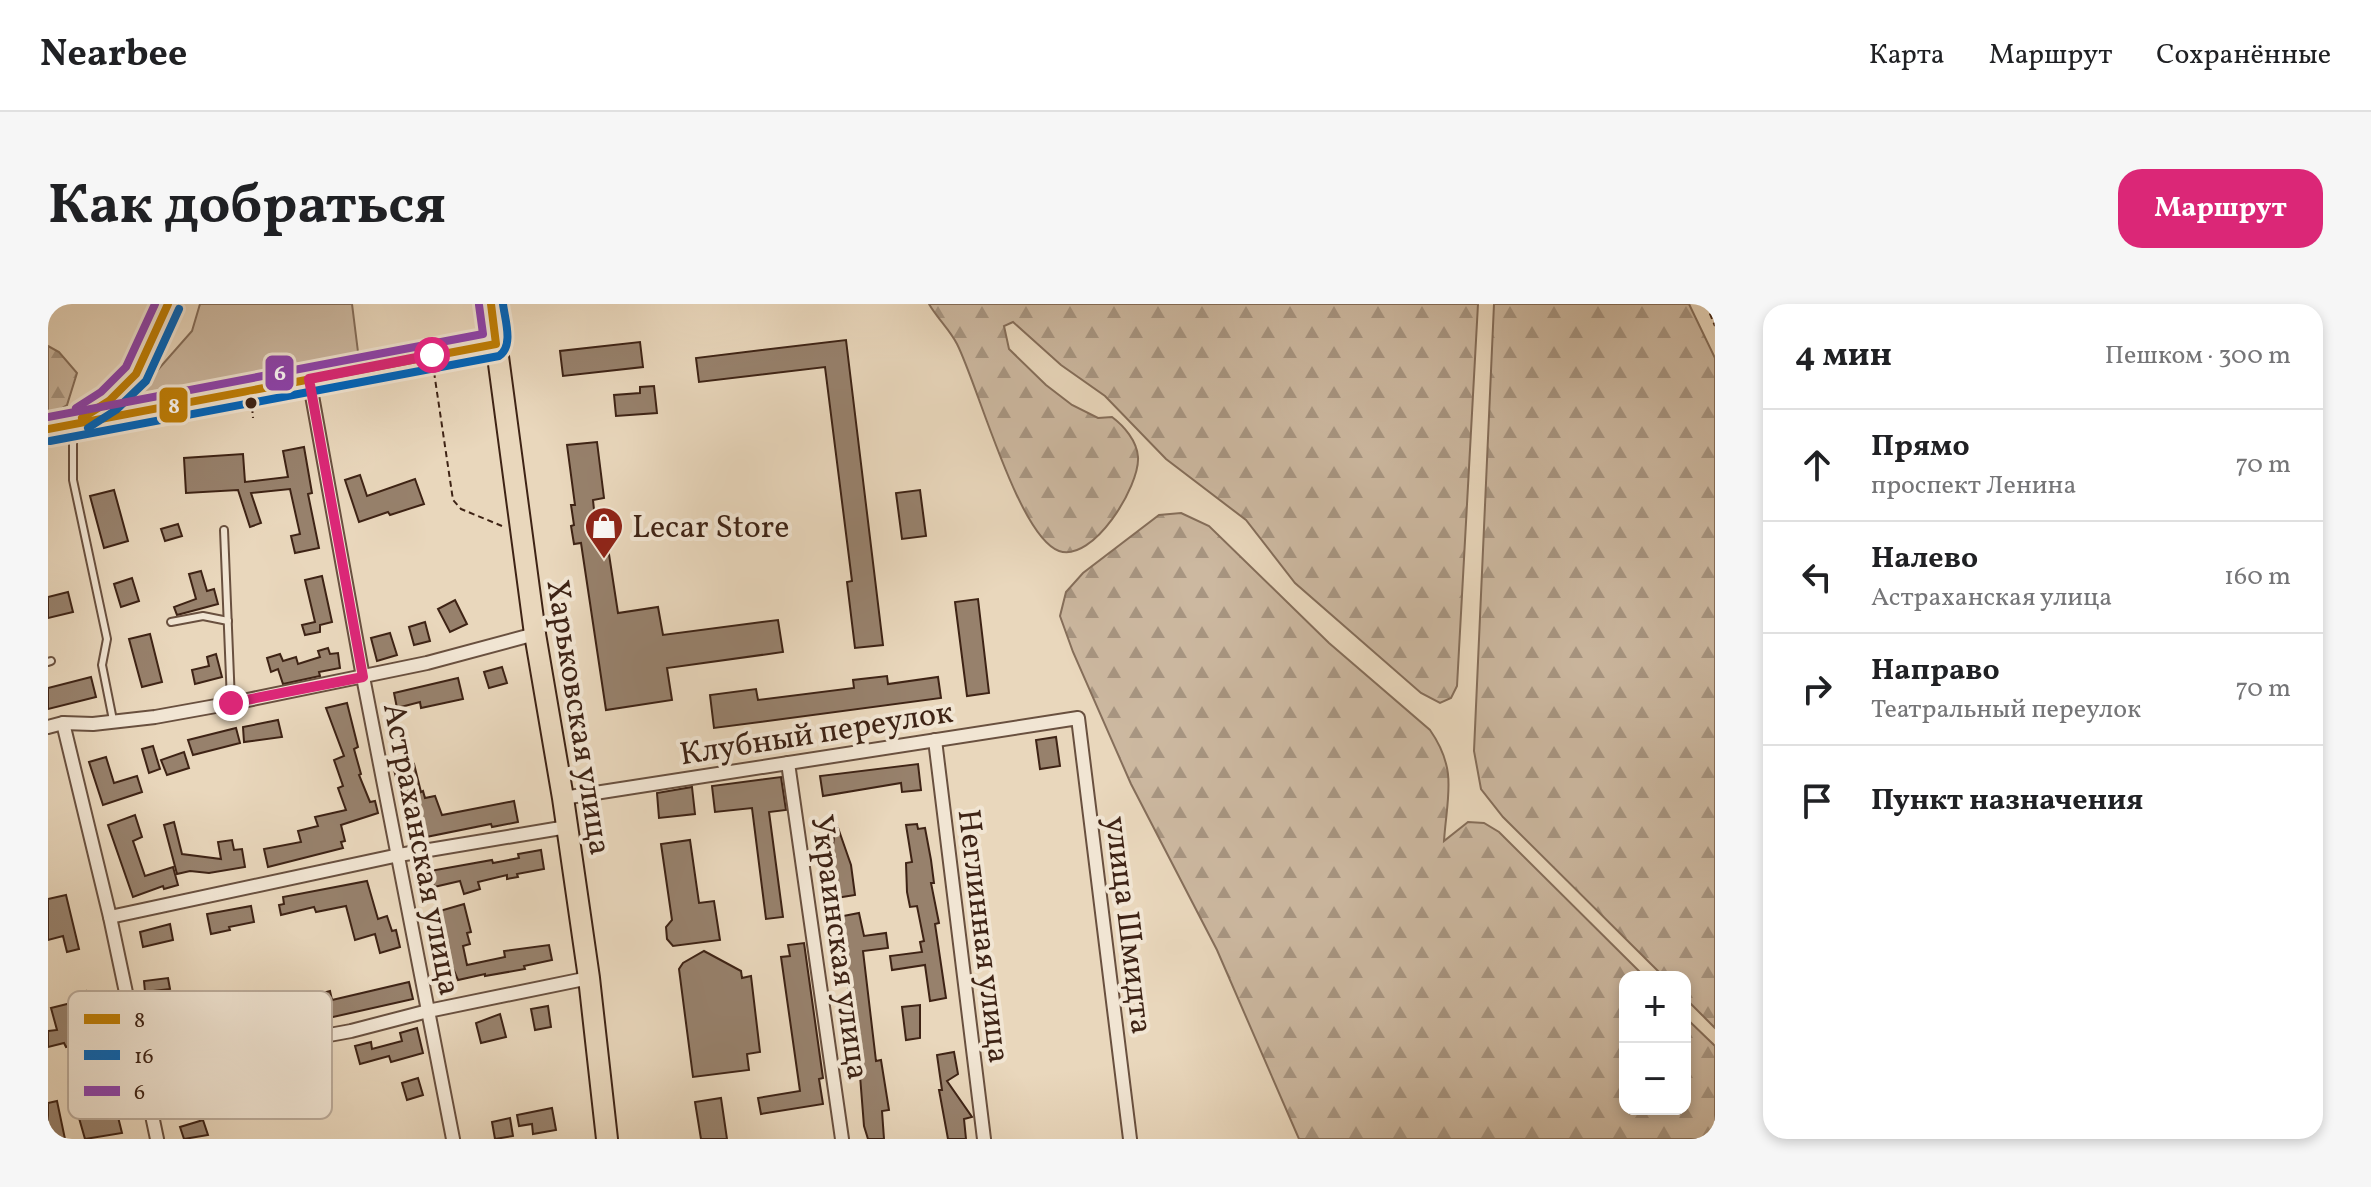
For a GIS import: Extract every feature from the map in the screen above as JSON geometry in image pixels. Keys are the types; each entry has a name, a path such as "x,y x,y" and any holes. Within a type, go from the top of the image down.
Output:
{"highway":[{"name":"Харьковская улица","path":"491,304 535,634 589,978 607,1139"}],"main road":[{"path":"73,424 109,401 136,374 168,304"},
{"path":"48,429 496,344"}],"street":[{"name":"Астраханская улица","path":"309,379 363,677 453,1139"},
{"path":"48,727 63,723 93,724 155,717 231,703 363,677 535,634"},
{"name":"Клубный переулок","path":"563,798 1078,718"},
{"name":"улица Шмидта","path":"1078,718 1130,1139"},
{"path":"63,723 125,991"},
{"name":"Неглинная улица","path":"935,740 984,1139"},
{"name":"Украинская улица","path":"788,763 842,1139"},
{"path":"110,917 399,855 567,827"},
{"path":"332,1034 589,978"},
{"path":"152,1119 157,1139"}],"lane":[{"path":"73,424 73,480 107,639 102,665 113,720"},
{"path":"224,530 231,703"},
{"path":"171,622 203,616 228,621"}],"path":[{"path":"1706,304 1715,326"},
{"path":"432,355 453,500 461,509 521,533"}],"green space":[{"path":"200,304 352,304 360,368 119,414 192,331"},
{"path":"929,304 1478,304 1457,686 1451,698 1440,703 1421,693 1295,583 1246,520 1166,459 1105,396 1061,365 1013,322 1004,326 1009,349 1072,405 1098,418 1112,417 1125,429 1137,451 1137,470 1123,503 1112,519 1086,545 1072,552 1059,551 1044,539 1014,490 957,344"},
{"path":"1494,304 1689,304 1715,358 1715,1028 1691,1004 1691,971 1658,971 1503,817 1481,789 1474,751"},
{"path":"48,346 59,352 77,373 67,405 48,417"},
{"path":"1181,513 1209,526 1329,643 1430,730 1439,744 1448,771 1444,841 1468,822 1484,823 1499,832 1639,971 1619,971 1619,1115 1691,1115 1691,1023 1715,1046 1715,1139 1299,1139 1217,950 1131,784 1060,616 1066,592 1083,573 1159,515"}],"building":[{"path":"846,340 883,645 855,648 847,582 852,581 825,367 699,382 696,358"},
{"path":"640,342 643,367 563,376 560,351"},
{"path":"654,386 657,413 616,416 614,395 640,393 640,387"},
{"path":"597,442 604,498 593,500 596,529 605,528 618,613 658,607 663,635 778,620 783,652 667,668 672,700 606,710 581,543 574,544 571,526 574,525 571,505 575,505 567,445"},
{"path":"304,447 312,493 308,494 319,548 295,553 291,536 300,534 290,489 251,493 261,523 250,527 238,490 186,493 184,458 243,454 245,482 288,477 283,451"},
{"path":"360,475 367,496 415,479 424,504 359,522 345,480"},
{"path":"114,490 128,541 104,548 90,496"},
{"path":"920,490 926,536 902,539 896,493"},
{"path":"178,524 182,536 165,541 161,529"},
{"path":"201,571 207,591 214,589 218,604 177,615 174,607 196,599 189,574"},
{"path":"322,576 332,622 320,625 320,632 305,635 302,625 315,622 305,580"},
{"path":"132,578 139,601 121,607 114,584"},
{"path":"68,592 73,612 48,618 48,597"},
{"path":"978,599 989,693 967,696 955,602"},
{"path":"455,600 467,624 450,632 438,609"},
{"path":"425,622 430,641 414,645 409,627"},
{"path":"390,633 397,655 377,661 371,638"},
{"path":"150,634 162,682 142,687 129,639"},
{"path":"328,648 330,654 338,653 340,668 283,684 278,669 271,672 267,658 280,654 283,661 296,657 298,664 320,657 318,651"},
{"path":"216,654 222,677 195,684 192,670 209,666 207,657"},
{"path":"502,667 507,683 489,688 484,672"},
{"path":"887,676 888,684 938,677 941,698 714,728 710,695 756,689 758,700 854,688 853,680"},
{"path":"91,677 96,697 48,709 48,688"},
{"path":"458,678 463,699 421,708 420,702 397,708 394,693"},
{"path":"347,703 358,747 354,749 359,775 370,802 375,801 378,813 341,825 345,841 341,842 343,848 268,867 264,849 301,842 298,831 318,826 315,817 346,810 338,788 343,786 334,760 344,756 326,708"},
{"path":"278,720 282,737 244,742 243,727"},
{"path":"236,728 240,743 193,755 188,740"},
{"path":"1056,737 1060,766 1040,769 1036,740"},
{"path":"153,746 160,769 149,773 142,749"},
{"path":"184,752 189,768 167,775 161,760"},
{"path":"106,757 114,783 137,776 142,792 103,805 89,762"},
{"path":"407,758 409,765 414,764 421,792 425,798 435,796 442,815 514,801 518,822 426,837 420,812 406,816 392,762"},
{"path":"918,764 921,790 902,792 901,783 823,796 820,776"},
{"path":"781,777 786,810 769,812 783,917 766,919 752,808 715,812 712,786"},
{"path":"692,787 695,814 659,818 657,793"},
{"path":"135,815 142,837 133,841 145,876 173,867 178,885 164,889 163,886 133,897 108,825"},
{"path":"174,822 182,854 221,859 218,842 232,840 234,850 242,849 245,867 177,874 164,825"},
{"path":"836,822 851,865 855,895 836,898 831,860"},
{"path":"917,824 918,829 925,828 931,860 934,883 931,883 939,923 935,924 946,998 930,1001 925,965 892,970 890,956 922,952 920,942 924,941 917,906 910,907 907,892 906,863 912,862 906,825"},
{"path":"690,840 699,903 714,901 720,940 673,946 667,939 666,927 672,920 661,844"},
{"path":"541,850 544,869 517,874 518,877 507,879 507,875 478,882 480,889 464,894 460,881 434,887 430,871 492,860 493,863"},
{"path":"981,854 982,867 966,869 964,855"},
{"path":"367,881 378,919 387,916 392,931 396,930 400,947 380,953 375,934 355,940 346,906 316,912 314,907 281,915 279,905 284,904 283,897"},
{"path":"66,895 79,949 67,952 63,936 48,940 48,899"},
{"path":"464,904 471,932 467,933 470,944 463,946 467,965 505,957 504,951 549,945 552,960 524,966 525,969 458,980 449,959 437,963 426,915"},
{"path":"251,906 254,922 211,934 207,914"},
{"path":"859,913 864,936 886,933 888,948 863,951 876,1061 881,1060 889,1110 882,1111 884,1139 868,1139 864,1126 859,1063 838,917"},
{"path":"170,924 173,940 143,947 140,932"},
{"path":"804,943 823,1078 819,1079 823,1104 761,1114 758,1098 800,1091 781,957 790,956 788,945"},
{"path":"704,951 741,971 742,978 751,976 760,1052 747,1054 749,1070 693,1077 679,969 683,963"},
{"path":"168,978 170,989 145,991 144,981"},
{"path":"409,982 413,999 332,1017 332,1000"},
{"path":"68,1004 68,1046 64,1043 48,1047 48,1031 57,1030 51,1008"},
{"path":"920,1005 920,1038 906,1040 902,1007"},
{"path":"548,1006 551,1027 535,1030 531,1009"},
{"path":"500,1014 506,1037 481,1043 476,1023"},
{"path":"417,1028 423,1053 391,1062 389,1056 360,1064 355,1046 371,1042 372,1049 402,1041 400,1033"},
{"path":"954,1052 958,1074 947,1081 972,1117 964,1119 966,1139 948,1139 939,1090 942,1090 937,1055"},
{"path":"418,1078 423,1095 407,1100 402,1083"},
{"path":"721,1098 727,1139 701,1139 695,1102"},
{"path":"57,1101 65,1139 48,1139 48,1103"},
{"path":"552,1108 556,1130 533,1134 532,1124 519,1126 517,1115"},
{"path":"510,1118 513,1136 495,1139 492,1122"},
{"path":"79,1119 118,1119 122,1133 85,1139"},
{"path":"203,1120 208,1135 184,1139 180,1127"}],"transit line":[{"name":"6","path":"76,408 101,392 126,367 155,304"},
{"name":"8","path":"82,418 109,401 136,374 168,304"},
{"name":"8","path":"48,429 496,344 491,304"},
{"name":"16","path":"50,441 499,356 504,352 507,339 503,304"},
{"name":"6","path":"48,417 483,334 479,305"},
{"name":"16","path":"88,428 116,410 146,381 179,309"}],"place":[{"name":"Lecar Store","path":"604,560"}],"route":[{"path":"231,703 363,677 309,379 432,355"}]}
